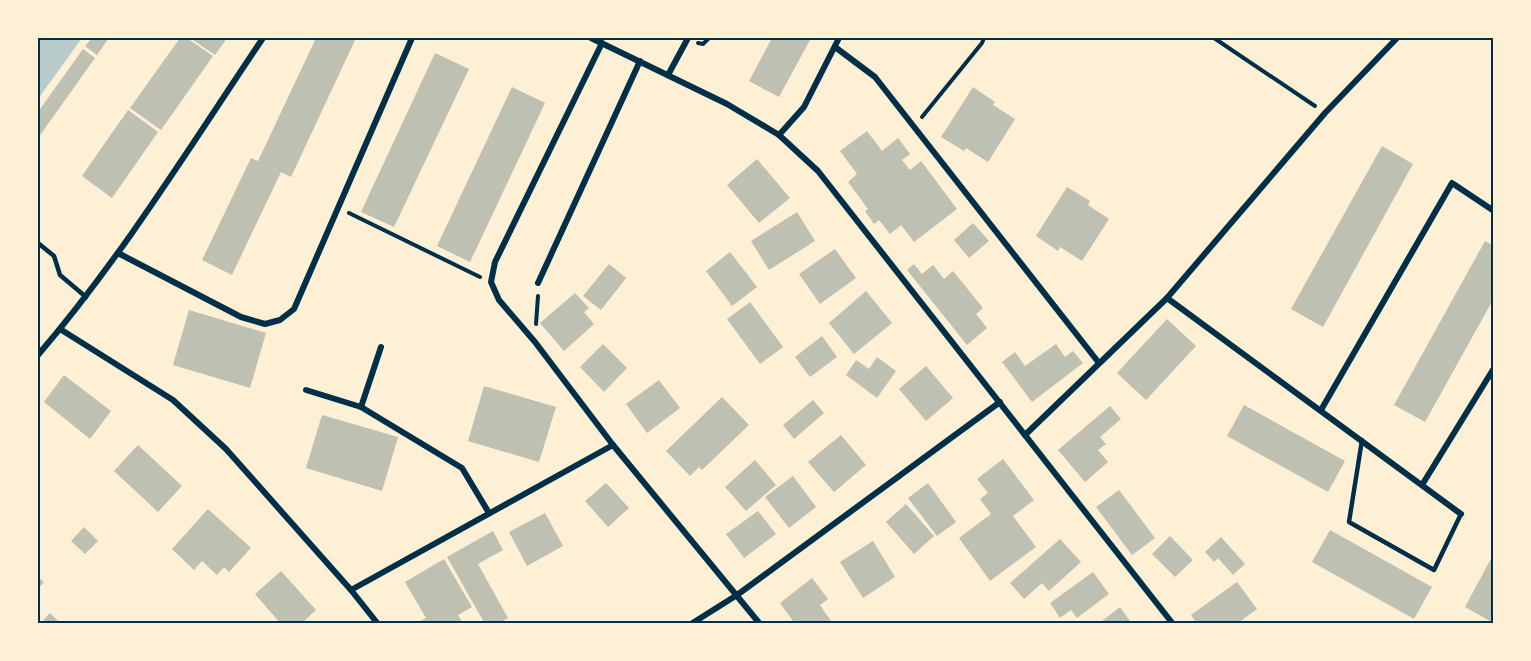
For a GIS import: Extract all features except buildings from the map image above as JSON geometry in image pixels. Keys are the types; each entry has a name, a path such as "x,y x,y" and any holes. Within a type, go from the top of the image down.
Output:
{"street":[{"path":"38,355 86,297 118,253 263,38"},
{"path":"118,253 241,317 265,324 280,320 294,309 412,38"},
{"path":"591,38 727,104 779,135 818,171 1173,624"},
{"path":"668,75 688,38"},
{"path":"779,135 804,107 840,38"},
{"path":"1024,435 1167,298 1325,113 1397,38"},
{"path":"602,43 495,262 491,282 499,300 535,342 613,446 759,624"},
{"path":"835,46 875,77 1098,363"},
{"path":"538,283 640,61"},
{"path":"1321,410 1452,183 1494,211"},
{"path":"1167,298 1461,514"},
{"path":"60,329 173,400 226,449 351,590 378,624"},
{"path":"361,407 381,346"},
{"path":"1422,485 1494,368"},
{"path":"306,390 361,407 462,468 489,513"},
{"path":"691,624 736,595 1000,402"},
{"path":"351,590 613,446"}],"lane":[{"path":"38,243 54,256 60,275 86,297"},
{"path":"1362,440 1349,522 1434,570 1461,514"}],"path":[{"path":"914,126 984,38"},
{"path":"1214,38 1325,113"},
{"path":"337,208 491,282"},
{"path":"535,342 538,283"}],"shaded area":[{"path":"38,38 82,38 38,99"}]}
